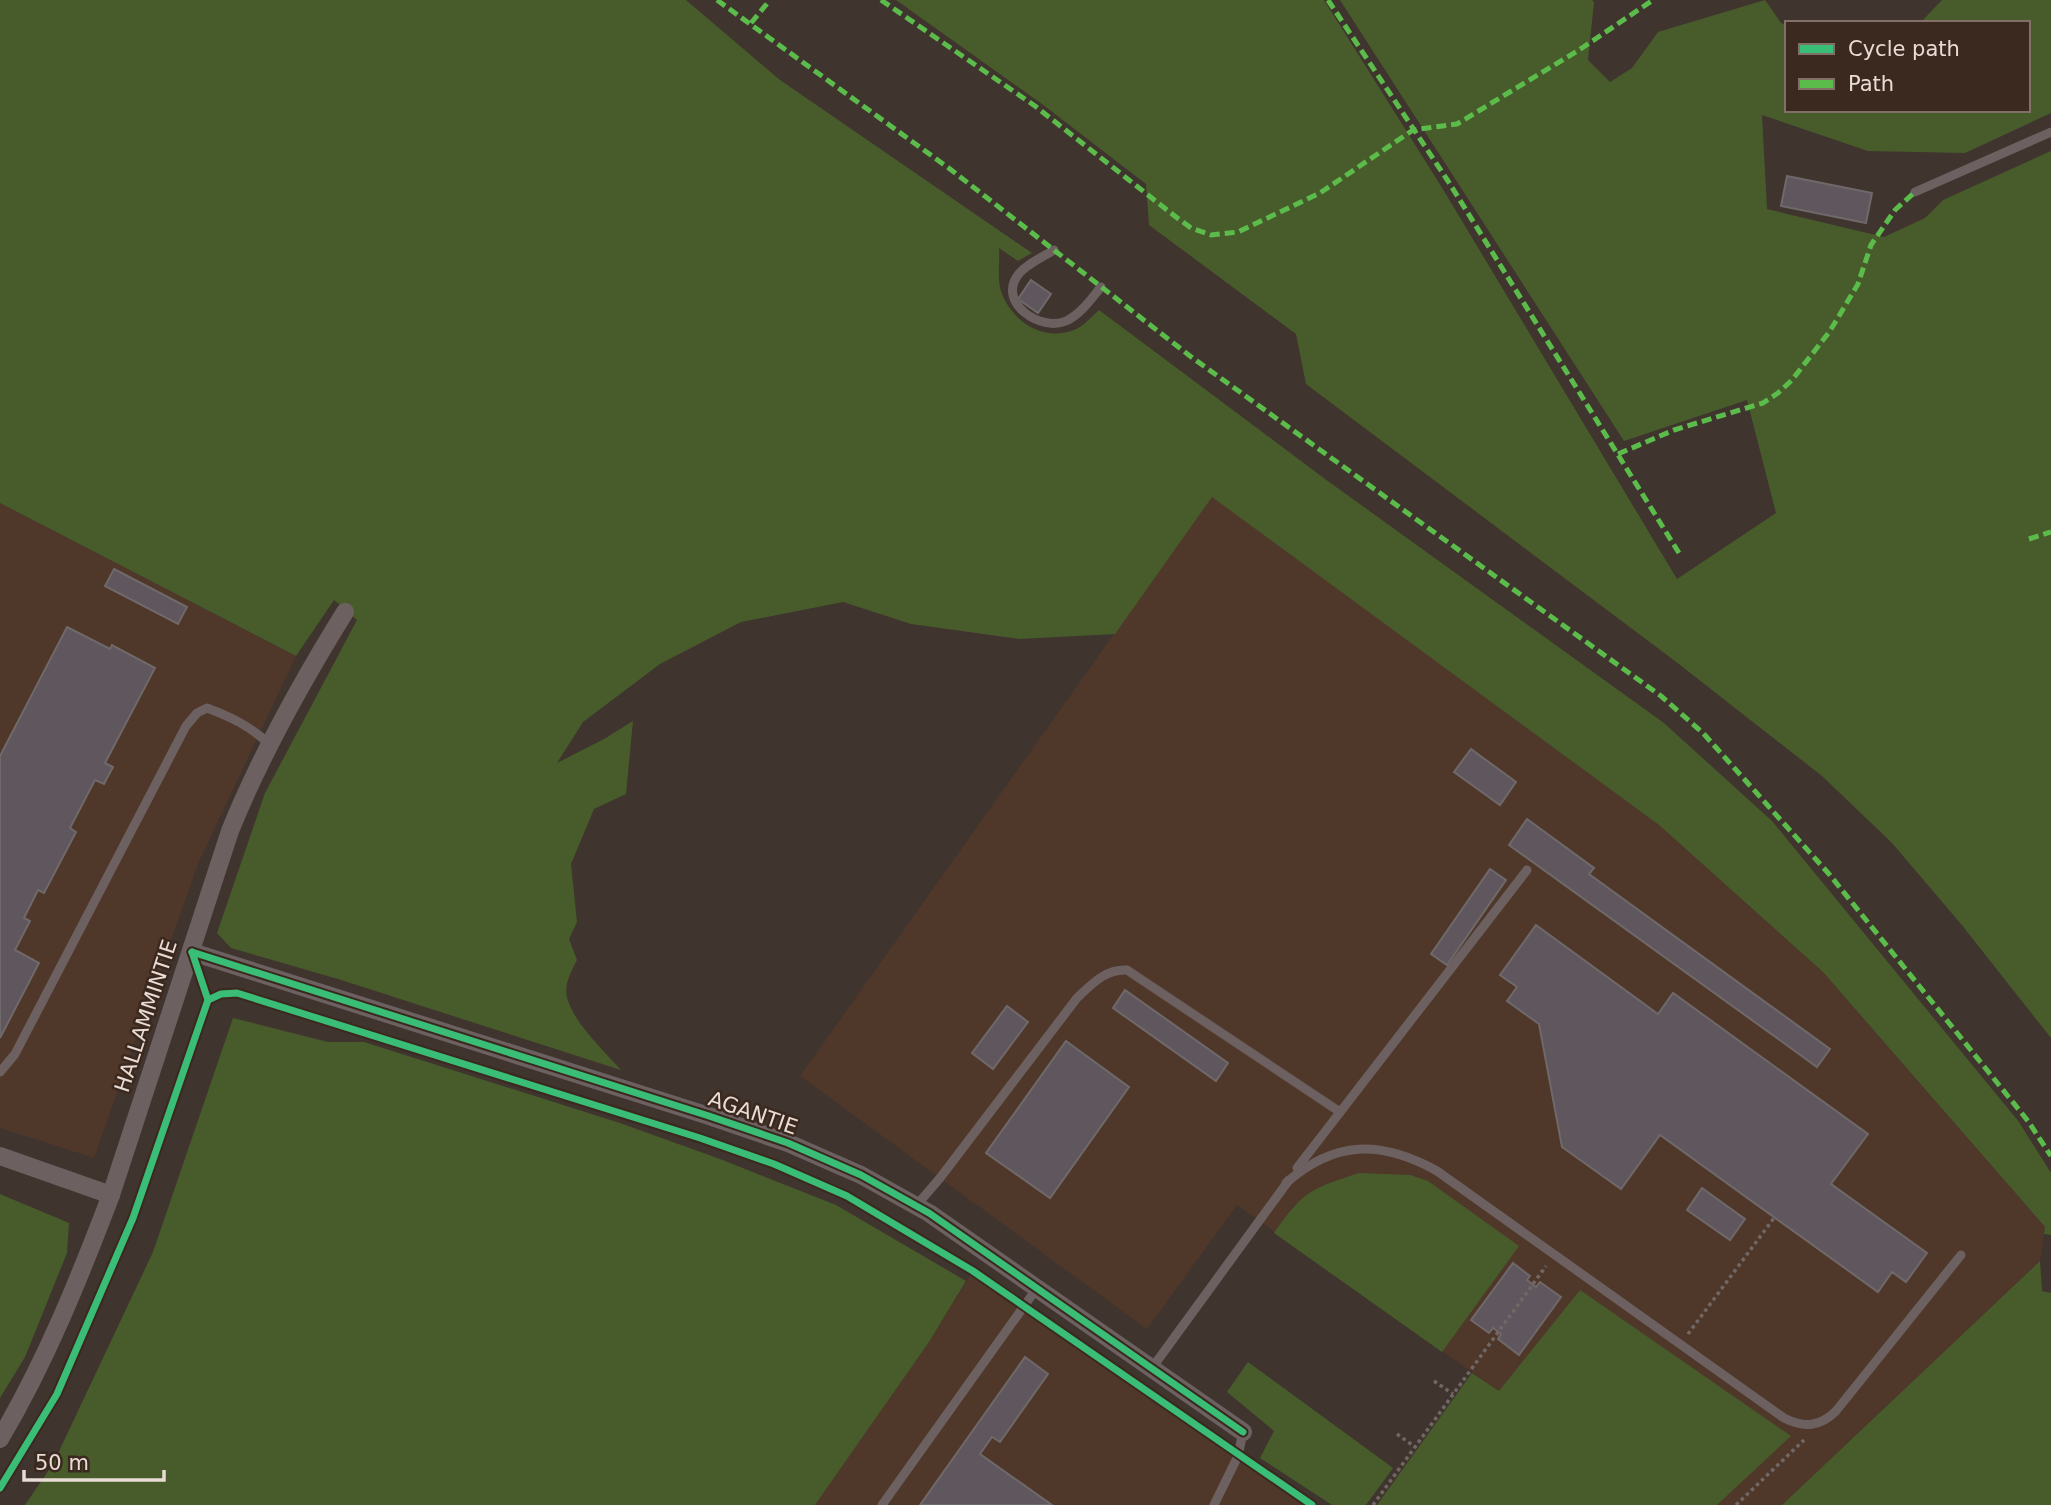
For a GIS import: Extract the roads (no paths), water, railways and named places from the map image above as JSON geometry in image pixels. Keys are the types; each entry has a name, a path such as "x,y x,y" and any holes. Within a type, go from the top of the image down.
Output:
{"street":[{"name":"HALLAMMINTIE","path":"0,1438 48,1350 111,1195 230,831 269,744 345,612"},
{"name":"AGANTIE","path":"192,952 788,1143 861,1175 916,1206 1243,1432"},
{"path":"0,1156 111,1195"}],"lane":[{"path":"1915,191 2051,132"},
{"path":"1054,250 1023,270 1014,281 1014,302 1026,313 1044,322 1063,322 1079,313 1101,287"},
{"path":"0,1072 15,1054 186,726 197,713 207,708 236,719 253,729 269,744"},
{"path":"1152,1368 1286,1183 1527,870"},
{"path":"916,1206 1077,998 1097,979 1114,970 1126,970 1340,1112"},
{"path":"1286,1183 1315,1161 1336,1152 1375,1149 1395,1152 1419,1161 1437,1171 1784,1418 1804,1425 1819,1424 1836,1411 1961,1255"},
{"path":"881,1505 1037,1288"},
{"path":"1214,1505 1238,1456 1243,1432"}]}
